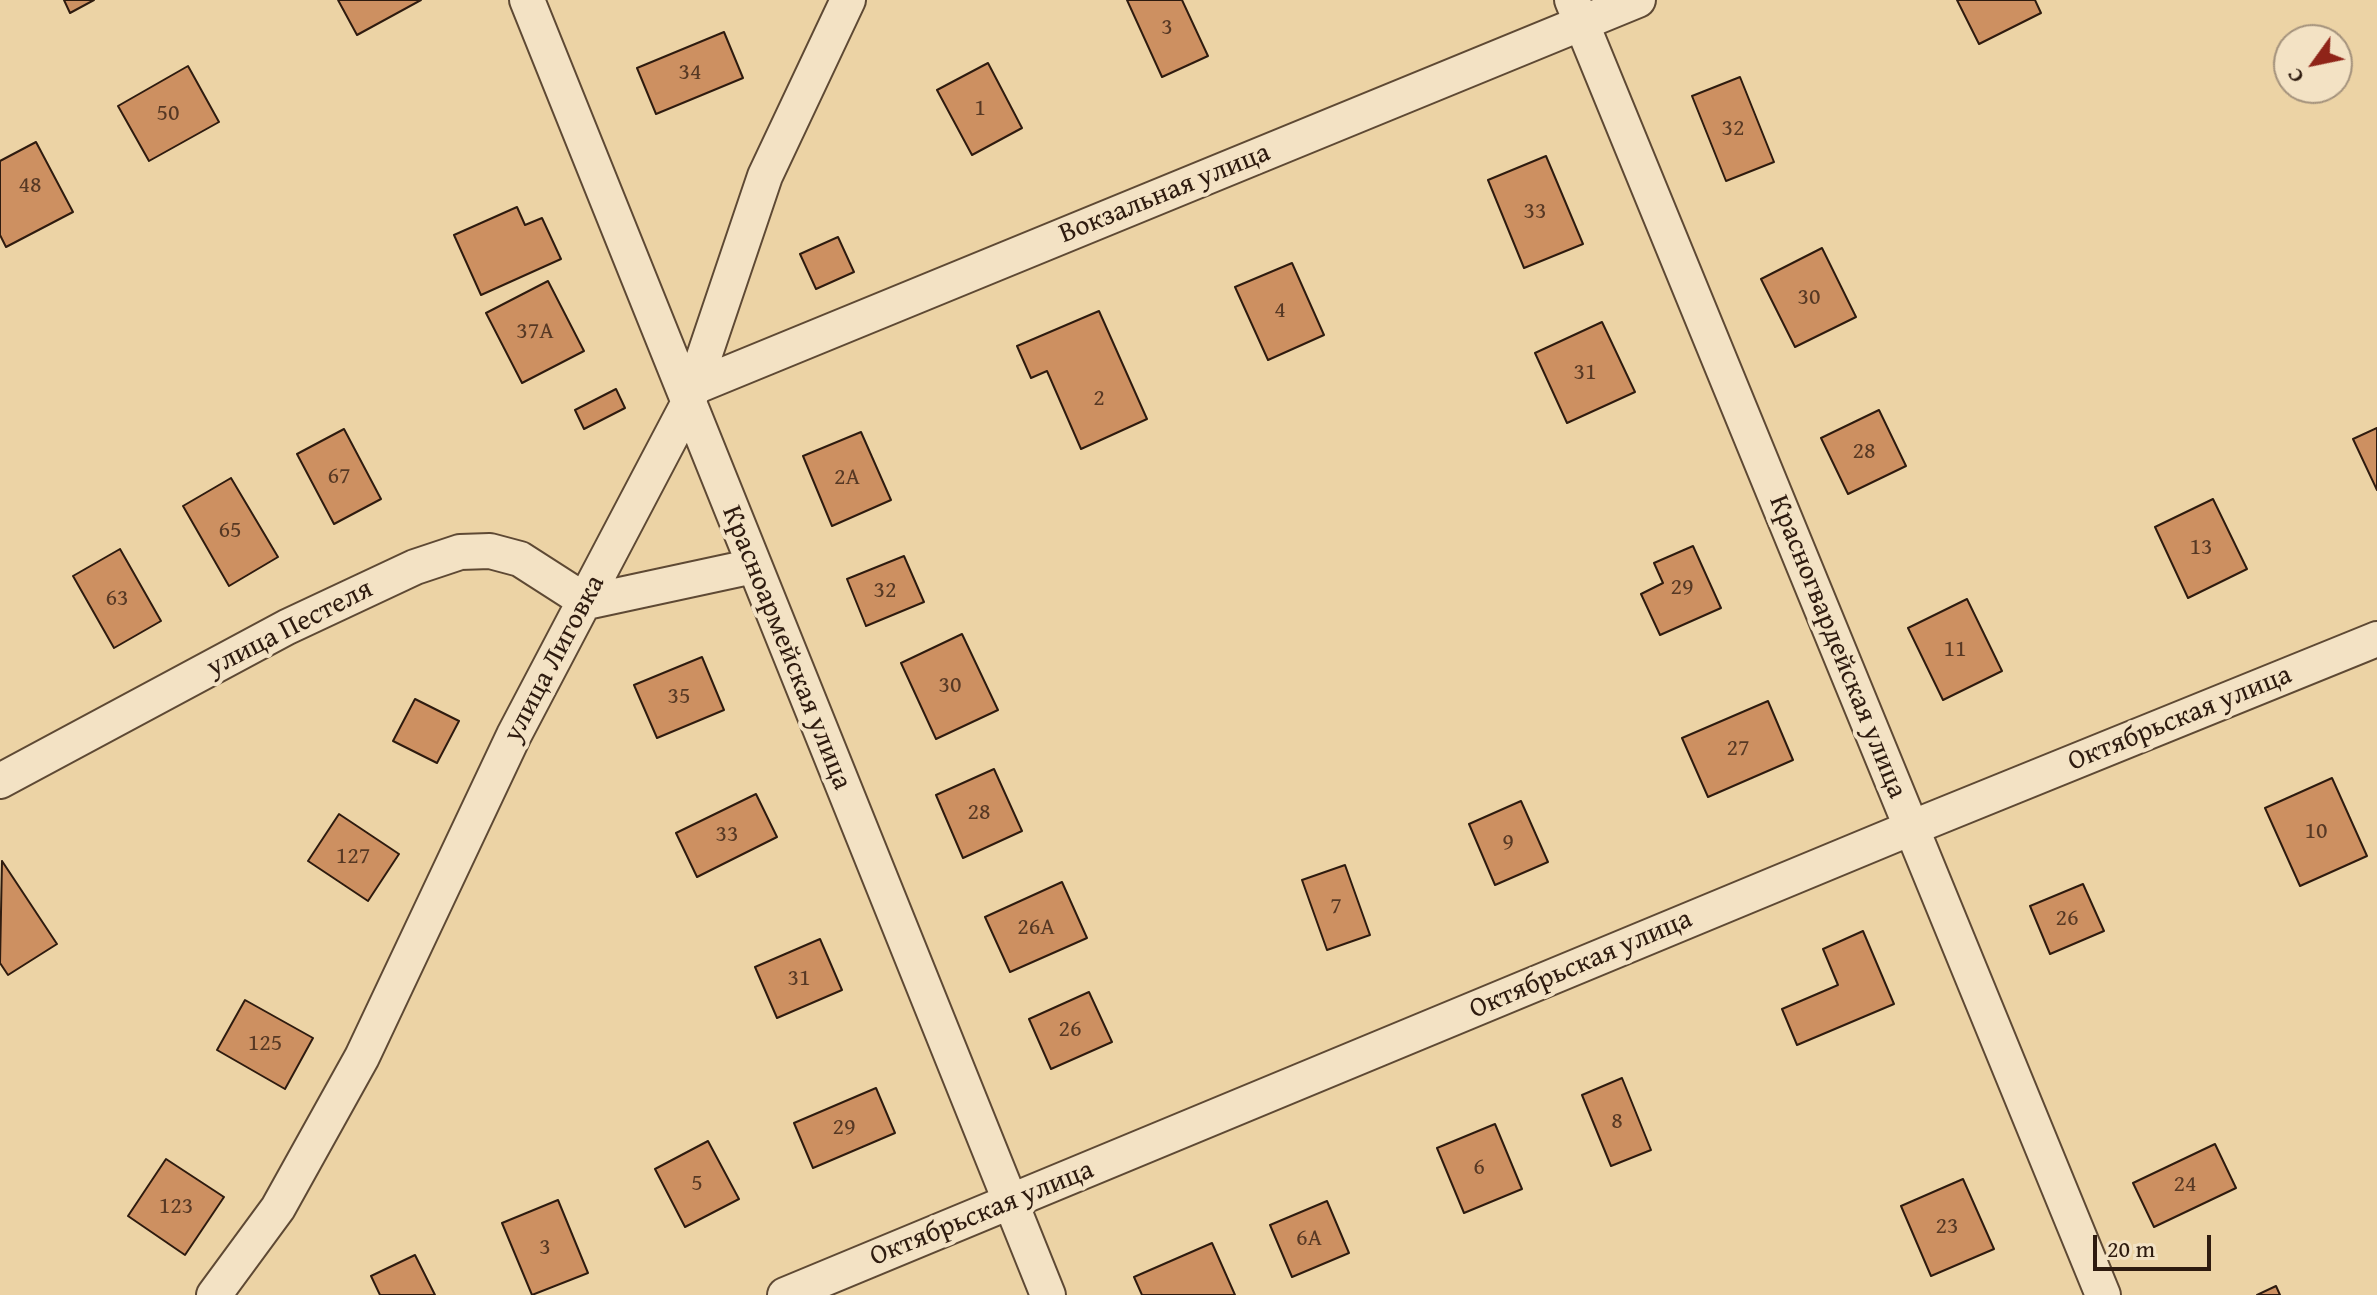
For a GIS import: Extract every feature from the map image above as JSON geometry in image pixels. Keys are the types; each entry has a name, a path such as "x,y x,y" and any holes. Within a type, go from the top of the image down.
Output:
{"street":[{"name":"Красноармейская улица","path":"527,0 690,396 754,566 1048,1295"},
{"name":"улица Лиговка","path":"214,1295 278,1208 311,1153 417,946 514,735 587,602 690,396 765,176 848,0"},
{"name":"Вокзальная улица","path":"690,396 1577,12 1638,0"},
{"name":"Красногвардейская улица","path":"1577,12 2103,1295"},
{"name":"улица Пестеля","path":"0,781 287,627 415,567 460,552 490,551 520,559 587,602"},
{"path":"587,602 754,566"},
{"name":"Октябрьская улица","path":"785,1295 1911,828 2377,639"}],"building":[{"path":"64,0 94,0 70,13"},
{"path":"338,0 421,0 357,35"},
{"path":"1127,0 1182,0 1208,56 1162,77"},
{"path":"1957,0 2035,0 2041,13 1979,44"},
{"path":"724,32 743,78 656,114 637,68"},
{"path":"988,63 1022,128 972,155 937,90"},
{"path":"188,66 219,122 149,161 118,106"},
{"path":"1740,77 1774,162 1726,181 1692,96"},
{"path":"36,142 73,212 6,247 0,235 0,161"},
{"path":"1546,156 1583,244 1524,268 1488,180"},
{"path":"517,207 525,225 542,218 561,259 481,295 454,235"},
{"path":"838,237 854,272 816,289 800,254"},
{"path":"1822,248 1856,317 1795,347 1761,279"},
{"path":"1292,263 1324,335 1268,360 1235,287"},
{"path":"548,281 584,351 522,383 486,313"},
{"path":"1099,311 1147,419 1081,449 1047,371 1031,378 1017,346"},
{"path":"1602,322 1635,392 1567,423 1535,353"},
{"path":"616,389 625,408 584,429 575,410"},
{"path":"1879,410 1906,466 1848,494 1821,438"},
{"path":"2377,428 2377,490 2353,439"},
{"path":"344,429 381,499 334,524 297,454"},
{"path":"861,432 891,500 832,526 803,456"},
{"path":"231,478 278,557 229,586 183,506"},
{"path":"2213,499 2247,569 2188,598 2155,527"},
{"path":"1693,546 1721,608 1660,635 1641,594 1663,583 1654,563"},
{"path":"120,549 161,621 114,648 73,576"},
{"path":"904,556 924,602 866,626 847,579"},
{"path":"1967,599 2002,671 1943,700 1908,628"},
{"path":"962,634 998,710 936,739 901,663"},
{"path":"702,657 724,710 657,738 634,685"},
{"path":"415,699 459,721 437,763 393,741"},
{"path":"1768,701 1793,760 1708,797 1682,738"},
{"path":"994,769 1022,831 963,858 936,795"},
{"path":"2332,778 2367,856 2300,886 2265,808"},
{"path":"756,794 777,837 697,877 676,833"},
{"path":"1521,801 1548,862 1495,885 1469,824"},
{"path":"339,814 399,854 368,901 308,861"},
{"path":"2,861 57,944 8,975 0,963"},
{"path":"1345,865 1370,935 1327,950 1302,880"},
{"path":"1062,882 1087,938 1010,972 985,917"},
{"path":"2083,884 2104,931 2050,954 2030,906"},
{"path":"1863,931 1894,1004 1797,1045 1782,1009 1838,985 1823,949"},
{"path":"820,939 842,990 777,1018 755,967"},
{"path":"1089,992 1112,1042 1051,1069 1029,1019"},
{"path":"245,1000 313,1038 285,1089 217,1050"},
{"path":"1622,1078 1651,1150 1611,1166 1582,1095"},
{"path":"876,1088 895,1133 813,1168 794,1123"},
{"path":"1495,1124 1522,1189 1464,1213 1437,1148"},
{"path":"708,1141 739,1199 685,1227 655,1169"},
{"path":"2215,1144 2236,1188 2154,1227 2133,1183"},
{"path":"166,1159 224,1197 185,1255 128,1216"},
{"path":"1963,1179 1994,1249 1931,1276 1901,1206"},
{"path":"558,1200 588,1273 532,1295 502,1223"},
{"path":"1327,1201 1349,1253 1292,1277 1270,1225"},
{"path":"1212,1243 1235,1295 1142,1295 1134,1277"},
{"path":"415,1255 435,1295 380,1295 371,1276"},
{"path":"2276,1286 2280,1295 2257,1295"}]}
